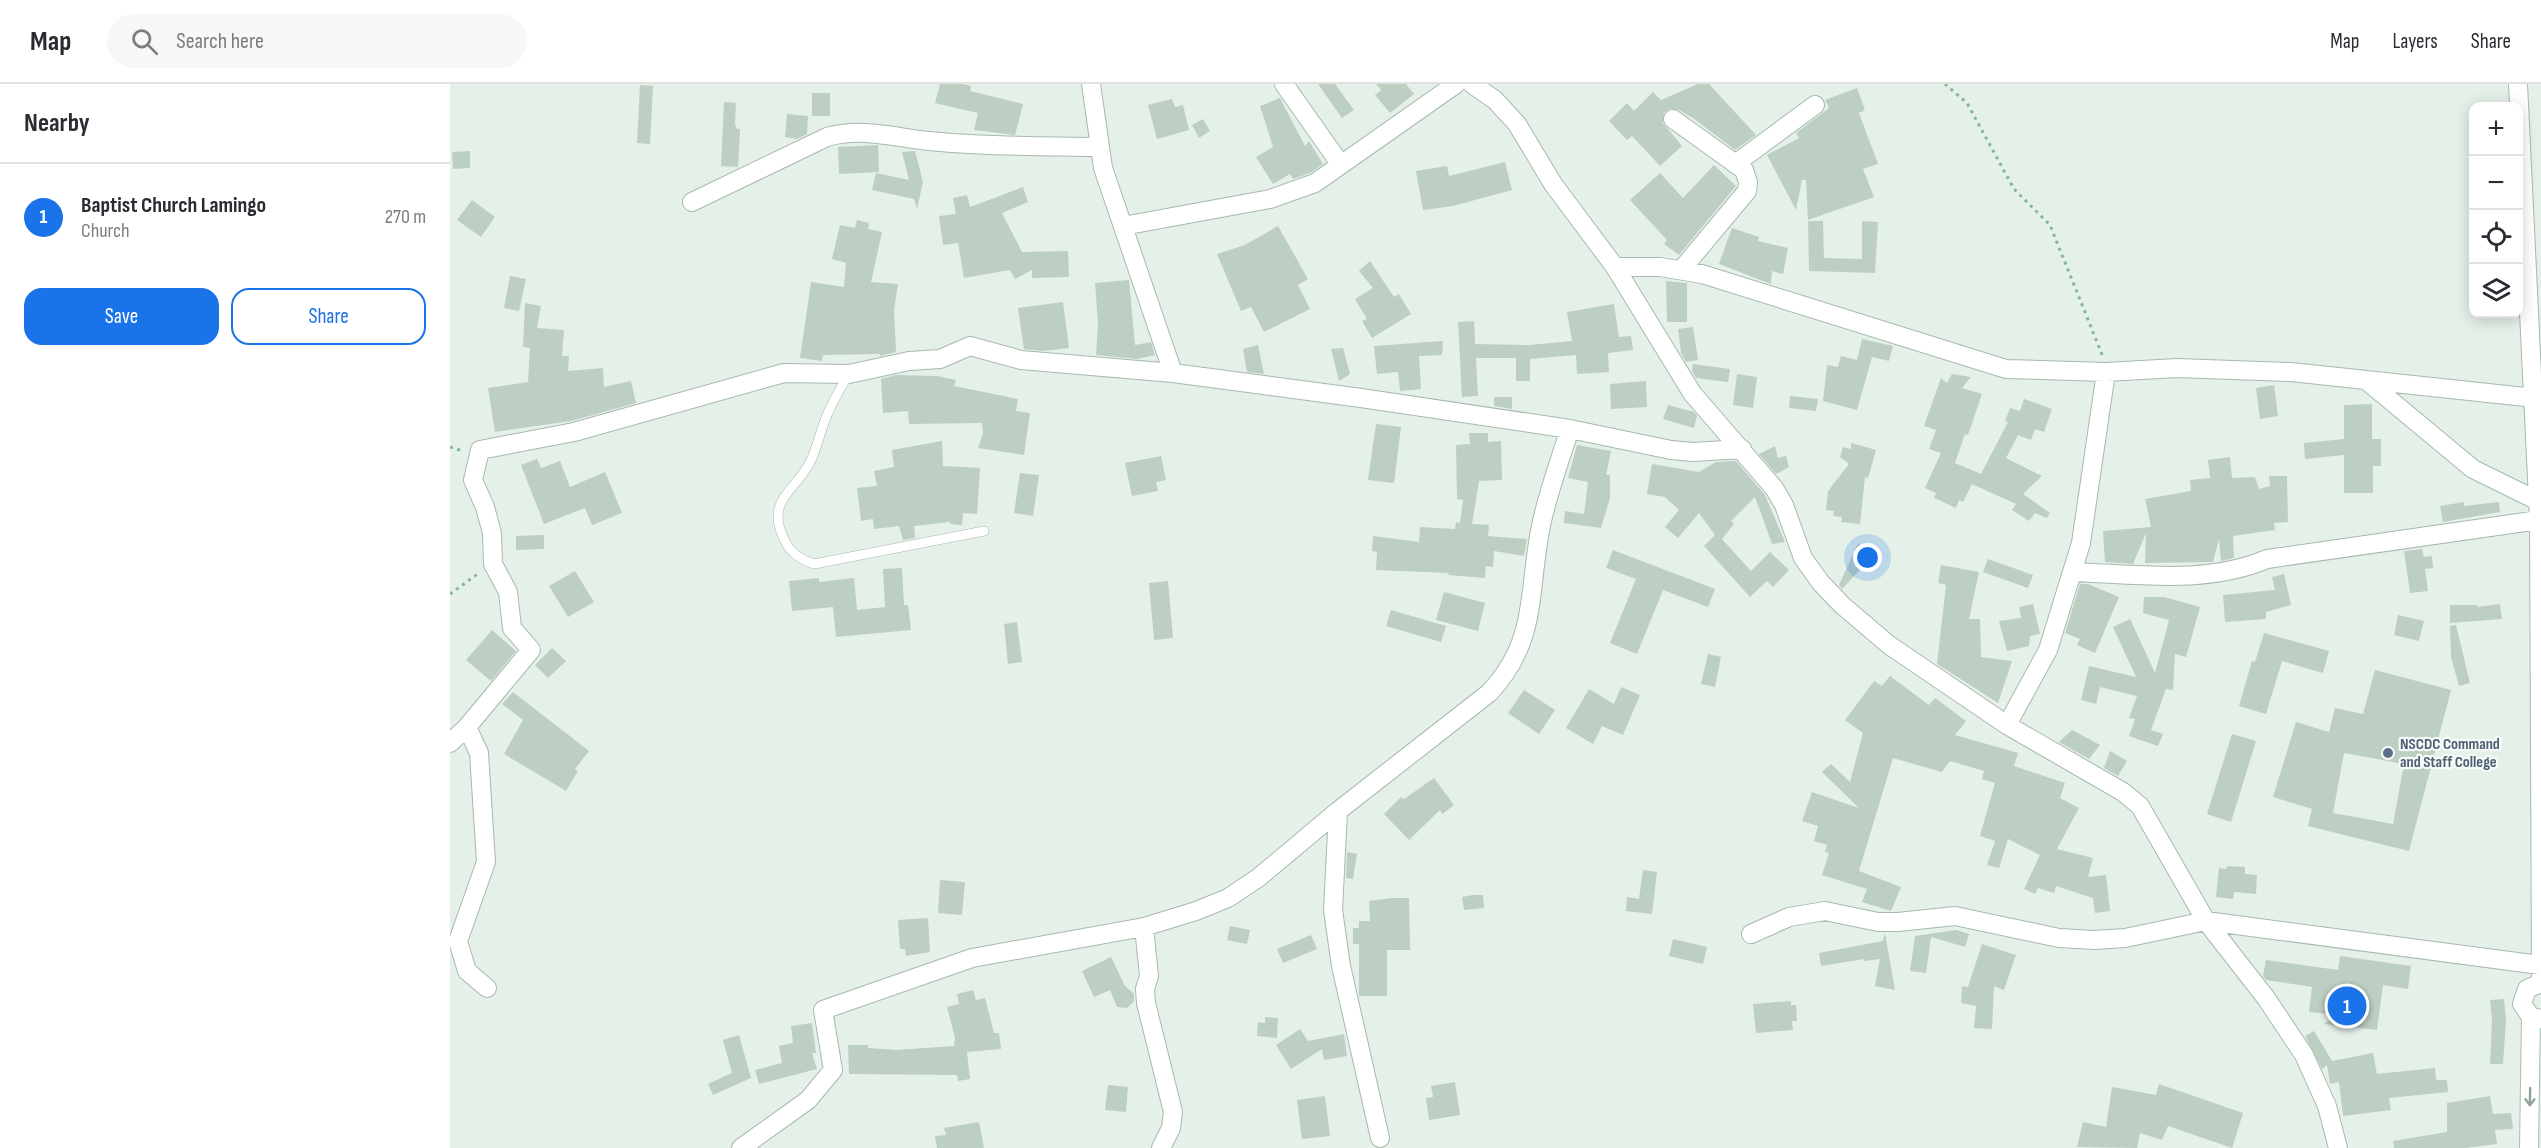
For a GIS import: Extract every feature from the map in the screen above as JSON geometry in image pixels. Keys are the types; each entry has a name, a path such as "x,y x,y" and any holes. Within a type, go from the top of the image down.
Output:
{"street":[{"path":"1091,84 1099,147 1173,373"},
{"path":"1284,84 1341,165"},
{"path":"1123,226 1288,195 1315,183 1456,84"},
{"path":"1472,84 1495,100 1517,124 1553,184 1615,267 1692,393 1774,488 1784,505 1803,558 1828,591 1889,645 2007,725 2123,792 2140,806 2206,921 2266,998 2304,1055 2327,1106 2338,1148"},
{"path":"2518,84 2539,509 2541,975 2527,989 2522,1004 2536,1018 2529,1148"},
{"path":"1736,164 1815,105"},
{"path":"1673,119 1744,170 1748,182 1748,191 1682,269"},
{"path":"692,202 827,137 843,132 941,142 1099,147"},
{"path":"1615,267 1682,269 2006,369 2106,372 2177,368 2291,372 2535,398"},
{"path":"450,743 467,727 531,650 512,628 508,592 493,564 492,534 485,507 473,480 480,450 574,432 784,373 849,374 909,362 940,359 970,346 1021,360 1173,373 1570,429 1671,450 1693,452 1742,449"},
{"path":"2007,725 2048,650 2081,543 2106,372"},
{"path":"2367,381 2473,469 2539,509"},
{"path":"741,1148 808,1100 833,1070 824,1010 972,958 1144,927 1196,911 1228,898 1258,878 1338,811 1490,693 1506,675 1520,650 1525,633 1543,519 1570,429"},
{"path":"2072,572 2187,576 2221,573 2248,567 2267,559 2539,509"},
{"path":"467,727 479,753 486,862 458,941 467,972 487,988"},
{"path":"1338,811 1333,910 1341,966 1380,1137"},
{"path":"1751,934 1789,917 1825,910 1878,922 1898,922 1955,915 2059,938 2094,940 2125,938 2206,921 2541,975"},
{"path":"1144,927 1149,976 1145,988 1146,1003 1173,1112 1172,1128 1161,1148"}],"lane":[{"path":"849,374 827,415 811,461 789,487 777,510 780,530 788,547 800,559 814,564 984,531"}],"path":[{"path":"1946,84 1966,103 2014,189 2050,225 2099,342 2106,372"},
{"path":"450,594 493,564"}],"building":[{"path":"940,84 963,84 971,86 970,91 1023,104 1015,135 974,130 978,113 935,103"},
{"path":"1318,84 1335,84 1354,110 1342,118"},
{"path":"1376,84 1406,84 1414,94 1390,113 1375,95 1381,90"},
{"path":"1698,84 1709,84 1756,135 1735,150 1693,118 1679,110 1669,109 1664,113 1663,123 1682,146 1660,166 1632,136 1627,140 1609,121 1627,103 1634,111 1653,92 1661,100"},
{"path":"640,85 653,86 650,144 637,143"},
{"path":"1857,88 1865,110 1859,113 1878,164 1863,169 1874,197 1808,220 1806,180 1802,180 1796,210 1767,155 1799,138 1796,133 1829,108 1825,100"},
{"path":"812,93 830,93 830,116 812,116"},
{"path":"1280,98 1305,146 1309,141 1323,164 1310,173 1293,179 1290,174 1273,184 1256,157 1273,147 1260,106"},
{"path":"1172,99 1175,107 1183,105 1189,130 1157,139 1148,105"},
{"path":"724,102 736,103 735,124 737,129 740,129 738,167 721,166"},
{"path":"787,114 808,116 807,134 797,139 785,137"},
{"path":"1203,119 1210,131 1199,138 1192,125"},
{"path":"878,145 879,172 839,174 838,147"},
{"path":"470,151 470,168 453,169 452,152"},
{"path":"915,151 923,182 917,209 914,199 872,190 876,173 909,180 902,152"},
{"path":"1505,162 1512,190 1453,206 1423,210 1416,171 1447,166 1449,176"},
{"path":"1714,165 1736,186 1679,255 1664,244 1667,240 1630,200 1660,173 1683,198"},
{"path":"1023,187 1028,202 1002,213 1022,252 1068,251 1069,277 1032,278 1032,270 1015,279 1010,270 964,278 958,243 943,245 939,216 956,214 953,198 967,195 970,207"},
{"path":"472,200 495,217 481,237 457,220"},
{"path":"857,220 869,223 868,229 882,232 871,282 898,284 894,310 896,352 880,356 880,354 823,355 822,361 800,358 811,282 844,287 846,263 832,259 840,225 855,228"},
{"path":"1808,221 1823,221 1824,258 1862,259 1862,221 1878,222 1875,273 1809,271"},
{"path":"1278,226 1308,279 1298,285 1310,309 1264,332 1251,307 1241,311 1217,254 1245,245"},
{"path":"1732,228 1759,237 1758,241 1788,248 1783,274 1772,271 1771,284 1719,264"},
{"path":"1370,261 1394,297 1399,294 1411,314 1372,338 1362,321 1367,319 1355,299 1373,288 1359,271"},
{"path":"510,276 526,279 519,311 504,308"},
{"path":"1129,280 1135,345 1151,342 1155,355 1137,359 1096,355 1098,324 1095,283"},
{"path":"1666,281 1687,283 1687,322 1667,322"},
{"path":"1063,302 1069,348 1043,351 1024,349 1018,308"},
{"path":"525,303 541,306 537,328 564,330 562,356 569,356 568,371 603,368 604,387 631,381 636,403 571,421 495,432 488,388 528,382 530,348 523,347"},
{"path":"1614,304 1619,337 1631,336 1633,350 1608,353 1609,372 1577,374 1576,355 1530,359 1530,381 1516,381 1516,358 1476,358 1478,396 1462,397 1458,322 1474,321 1475,344 1530,345 1572,341 1567,312"},
{"path":"1693,327 1698,360 1686,362 1681,353 1678,329"},
{"path":"1862,339 1893,346 1889,361 1872,357 1857,410 1823,401 1827,365 1838,367 1841,356 1857,360"},
{"path":"1443,341 1442,355 1419,356 1421,389 1400,391 1398,372 1377,374 1374,346"},
{"path":"1258,345 1264,374 1247,372 1243,349"},
{"path":"1343,348 1350,374 1339,381 1331,349"},
{"path":"1693,364 1730,369 1728,382 1696,378 1692,371"},
{"path":"1737,374 1757,377 1753,408 1733,405"},
{"path":"1952,374 1971,377 1962,388 1982,394 1968,435 1965,434 1955,463 1981,474 2008,422 2005,421 2010,408 2020,411 2024,399 2052,409 2044,432 2035,429 2031,440 2018,435 2006,458 2042,476 2023,494 2050,513 2047,518 2035,513 2029,521 2012,510 2016,504 1972,484 1963,502 1959,500 1956,508 1934,498 1936,493 1925,488 1941,453 1929,449 1936,430 1924,426 1941,378 1947,383"},
{"path":"896,375 937,376 956,380 954,386 1018,399 1016,411 1030,413 1024,455 978,448 983,433 982,423 909,424 908,411 883,413 881,379"},
{"path":"1646,381 1647,407 1611,409 1610,384"},
{"path":"2274,385 2278,416 2260,419 2256,388"},
{"path":"1790,396 1818,399 1816,411 1789,408"},
{"path":"1494,397 1512,397 1512,409 1494,406"},
{"path":"2372,404 2372,439 2381,439 2381,466 2373,466 2373,493 2344,493 2344,455 2305,459 2304,443 2344,439 2344,405"},
{"path":"1668,405 1694,412 1697,416 1694,428 1663,419"},
{"path":"1376,424 1401,427 1394,483 1368,480"},
{"path":"1469,433 1488,433 1488,442 1501,441 1502,480 1479,481 1472,524 1489,525 1488,536 1527,539 1524,556 1494,551 1493,567 1486,566 1485,578 1448,575 1449,573 1376,570 1377,552 1372,551 1373,536 1419,542 1420,527 1455,529 1456,522 1460,523 1463,500 1457,499 1456,445 1470,444"},
{"path":"942,441 943,466 980,468 977,514 963,513 962,525 950,524 950,522 914,526 915,538 903,540 899,526 874,529 873,519 861,521 857,488 877,486 874,471 894,467 892,450"},
{"path":"1851,443 1876,450 1868,478 1865,477 1860,524 1841,522 1842,517 1833,516 1834,511 1826,510 1828,491 1849,464 1840,457 1843,447 1851,449"},
{"path":"1577,445 1611,451 1606,475 1610,475 1610,498 1601,528 1564,523 1565,511 1584,514 1588,482 1568,478"},
{"path":"1775,446 1778,458 1786,456 1789,467 1776,474 1759,454"},
{"path":"1161,456 1166,480 1156,482 1158,491 1132,496 1125,463"},
{"path":"2230,457 2232,478 2255,477 2259,489 2270,486 2269,476 2287,476 2288,522 2274,523 2275,530 2233,536 2234,558 2221,561 2219,539 2213,562 2145,563 2146,533 2133,564 2105,562 2103,531 2151,527 2145,499 2191,491 2190,480 2210,478 2208,460"},
{"path":"537,459 541,468 560,461 570,487 605,472 622,513 592,525 585,508 544,524 521,465"},
{"path":"1736,461 1765,495 1785,542 1772,544 1755,497 1731,521 1734,524 1722,539 1751,571 1770,552 1789,570 1773,587 1767,581 1750,597 1704,546 1715,535 1699,513 1678,538 1665,527 1679,510 1665,497 1647,494 1652,464 1699,472 1716,462"},
{"path":"1020,473 1039,475 1033,516 1014,513"},
{"path":"2464,502 2464,506 2499,502 2500,512 2443,522 2440,506"},
{"path":"544,535 544,549 516,550 516,536"},
{"path":"1858,543 1872,557 1842,589 1839,585"},
{"path":"2422,549 2424,557 2432,556 2433,568 2425,569 2428,591 2410,593 2404,551"},
{"path":"1613,550 1715,589 1708,607 1663,590 1637,654 1610,643 1636,579 1606,568"},
{"path":"1988,559 2033,575 2028,588 1983,572"},
{"path":"1941,565 1979,572 1969,619 1980,619 1981,657 2012,661 1998,703 1937,664 1946,585 1938,583"},
{"path":"902,568 904,605 908,605 911,630 836,637 833,607 792,611 789,581 819,578 819,582 854,578 857,610 885,607 883,569"},
{"path":"575,571 594,602 568,617 549,586"},
{"path":"2284,574 2291,605 2266,612 2266,619 2225,622 2223,595 2275,590 2272,577"},
{"path":"1168,581 1173,638 1154,640 1149,583"},
{"path":"2080,584 2088,584 2119,597 2095,653 2077,645 2080,639 2065,633"},
{"path":"1444,592 1485,603 1478,631 1436,620"},
{"path":"2144,597 2164,597 2200,607 2186,657 2175,654 2173,690 2166,689 2151,730 2163,734 2158,746 2129,736 2135,719 2129,718 2137,696 2100,687 2096,704 2081,700 2089,666 2136,677 2113,627 2130,619 2155,673 2169,620 2143,613"},
{"path":"2033,604 2040,634 2030,636 2029,646 2007,651 1999,621 2021,618 2019,607"},
{"path":"2500,604 2502,619 2450,623 2450,605 2477,605 2477,607"},
{"path":"1391,610 1446,626 1441,642 1386,626"},
{"path":"2398,615 2424,621 2419,641 2394,635"},
{"path":"1017,622 1022,662 1008,664 1004,624"},
{"path":"2456,625 2470,683 2459,686 2451,657 2450,626"},
{"path":"492,630 516,651 491,681 466,660"},
{"path":"2264,633 2329,651 2323,673 2282,661 2266,714 2239,706 2252,661 2255,662"},
{"path":"552,648 566,661 548,678 535,665"},
{"path":"1708,654 1721,657 1715,687 1701,684"},
{"path":"2375,670 2451,690 2409,851 2308,826 2312,809 2273,797 2296,722 2329,732 2335,708 2363,714","holes":["2344,753 2404,764 2393,824 2333,813"]},
{"path":"1890,676 1929,705 1935,698 1966,721 1955,735 2018,753 2014,766 2065,783 2060,798 2079,808 2057,849 2093,858 2088,877 2106,875 2110,911 2095,913 2093,898 2056,886 2054,893 2038,888 2035,894 2024,889 2040,855 2008,839 1999,868 1987,865 1995,841 1980,836 1995,783 1982,779 1984,771 1950,761 1942,772 1893,758 1859,871 1901,887 1891,911 1862,902 1867,889 1822,875 1829,853 1825,852 1827,845 1814,841 1818,826 1802,821 1812,792 1859,808 1822,772 1831,764 1850,782 1863,733 1845,720 1874,681 1882,686"},
{"path":"1621,687 1640,695 1623,735 1602,726 1593,744 1566,728 1589,689 1614,704"},
{"path":"1524,690 1555,710 1539,734 1508,713"},
{"path":"513,692 589,751 575,769 578,771 566,791 504,754 523,720 502,704"},
{"path":"2072,730 2100,745 2089,759 2059,742"},
{"path":"2232,734 2256,741 2231,822 2207,814"},
{"path":"2110,751 2127,761 2118,776 2104,768"},
{"path":"1434,778 1454,805 1442,814 1440,810 1409,840 1384,814 1401,797 1404,799"},
{"path":"1347,852 1357,854 1353,879 1346,878"},
{"path":"2227,866 2245,867 2245,874 2257,875 2256,894 2234,892 2233,899 2216,897 2219,868 2227,869"},
{"path":"1643,870 1657,872 1652,914 1626,911 1627,897 1639,899"},
{"path":"940,880 965,882 962,915 938,913"},
{"path":"1483,895 1484,908 1464,910 1462,897"},
{"path":"1409,898 1410,950 1387,950 1387,996 1359,996 1359,944 1353,944 1353,928 1359,928 1359,921 1370,921 1369,901"},
{"path":"928,918 930,952 906,956 905,949 900,949 898,920"},
{"path":"1230,926 1250,930 1247,944 1227,940"},
{"path":"1956,930 1969,934 1965,947 1931,937 1926,973 1910,971 1915,936"},
{"path":"1885,933 1895,990 1875,986 1880,959 1864,961 1864,959 1821,966 1819,953 1883,941"},
{"path":"1311,935 1317,949 1283,963 1277,949"},
{"path":"1673,939 1707,947 1703,964 1669,956"},
{"path":"1982,944 2016,955 2004,990 1994,986 1992,1029 1974,1028 1976,1006 1961,1003 1962,986 1968,987"},
{"path":"2340,956 2411,966 2408,989 2383,985 2377,1030 2324,1024 2338,1015 2309,1012 2312,987 2266,980 2263,976 2266,960 2338,970"},
{"path":"1111,957 1125,986 1134,994 1134,1001 1127,1008 1117,1007 1110,990 1094,997 1082,971"},
{"path":"973,990 976,1000 985,998 994,1033 999,1033 1001,1049 967,1052 970,1079 958,1081 957,1075 849,1074 848,1045 868,1045 868,1048 896,1050 954,1046 955,1038 947,1007 959,1004 957,994"},
{"path":"2504,999 2506,1020 2503,1064 2490,1064 2492,1020 2490,1000"},
{"path":"1791,1001 1791,1005 1796,1005 1797,1021 1792,1021 1793,1030 1756,1033 1753,1004"},
{"path":"1265,1017 1278,1018 1277,1038 1257,1036 1258,1022 1265,1023"},
{"path":"812,1023 816,1053 812,1053 817,1069 759,1084 755,1070 782,1063 779,1046 793,1043 791,1026"},
{"path":"1300,1029 1308,1041 1344,1034 1347,1056 1324,1060 1322,1049 1291,1069 1276,1045"},
{"path":"2314,1031 2332,1061 2373,1053 2377,1074 2435,1068 2436,1080 2447,1080 2448,1092 2389,1098 2391,1110 2343,1116 2339,1082 2330,1084 2327,1065 2322,1069 2305,1036"},
{"path":"739,1035 751,1078 713,1095 708,1084 732,1073 723,1040"},
{"path":"1455,1082 1460,1115 1429,1120 1426,1098 1433,1097 1431,1086"},
{"path":"2159,1084 2243,1113 2232,1148 2168,1126 2162,1140 2140,1133 2137,1148 2077,1147 2083,1122 2106,1127 2112,1087 2156,1095"},
{"path":"1108,1085 1128,1087 1126,1112 1105,1110"},
{"path":"1325,1096 1330,1136 1302,1139 1297,1100"},
{"path":"2490,1096 2493,1114 2511,1113 2513,1129 2495,1130 2497,1144 2466,1148 2394,1148 2393,1141 2447,1132 2447,1103"},
{"path":"979,1122 984,1148 937,1148 935,1136 946,1135 944,1128"}],"place":[{"name":"NSCDC Command and Staff College","path":"2388,753"},
{"name":"Baptist Church Lamingo","path":"2347,1006"}]}
